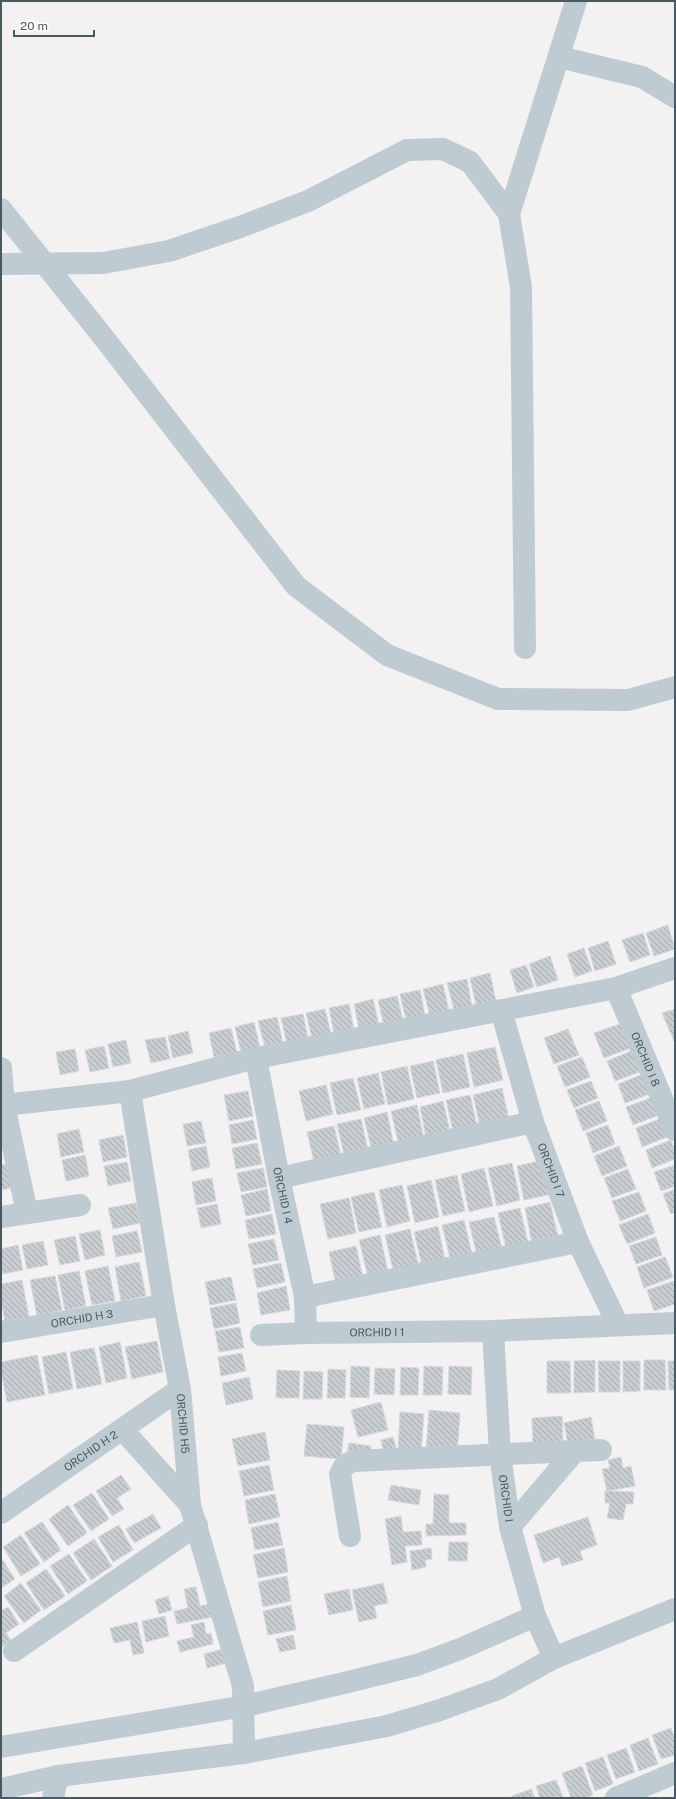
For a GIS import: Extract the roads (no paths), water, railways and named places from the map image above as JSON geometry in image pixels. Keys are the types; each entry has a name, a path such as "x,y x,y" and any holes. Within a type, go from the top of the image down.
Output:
{"street":[{"path":"525,648 521,287 509,214 576,1"},
{"path":"559,57 642,77 675,97"},
{"path":"1,264 103,263 169,251 240,227 308,201 407,150 443,149 470,162 509,214"},
{"path":"1,209 46,264 296,586 387,655 498,700 628,700 675,687"},
{"path":"4,1105 130,1091 256,1058 616,988 675,968"},
{"name":"ORCHID I 8","path":"616,988 675,1130"},
{"name":"ORCHID I 7","path":"501,1010 533,1122 578,1242 618,1325"},
{"name":"ORCHID I 4","path":"256,1058 279,1178 305,1297 306,1333"},
{"path":"1,1068 4,1105 27,1213"},
{"name":"ORCHID H5","path":"130,1091 164,1304 180,1389 193,1515 243,1686 245,1706 244,1752"},
{"path":"279,1178 533,1122"},
{"path":"1,1217 80,1204"},
{"path":"305,1297 578,1242"},
{"name":"ORCHID H 3","path":"1,1332 164,1304"},
{"name":"ORCHID I 1","path":"261,1336 306,1333 493,1332 675,1323"},
{"name":"ORCHID I","path":"493,1332 500,1454 510,1527 535,1616 554,1658"},
{"name":"ORCHID H 2","path":"1,1511 180,1389"},
{"path":"14,1651 193,1515 122,1429"},
{"path":"510,1527 575,1450"},
{"path":"350,1536 340,1474 345,1465 353,1461 601,1450"},
{"path":"1,1789 58,1776 244,1752 387,1726 440,1710 498,1689 554,1658 675,1609"},
{"path":"1,1748 245,1706 416,1665 460,1649 535,1616"},
{"path":"621,1797 675,1773"},
{"path":"53,1798 58,1776"}]}
